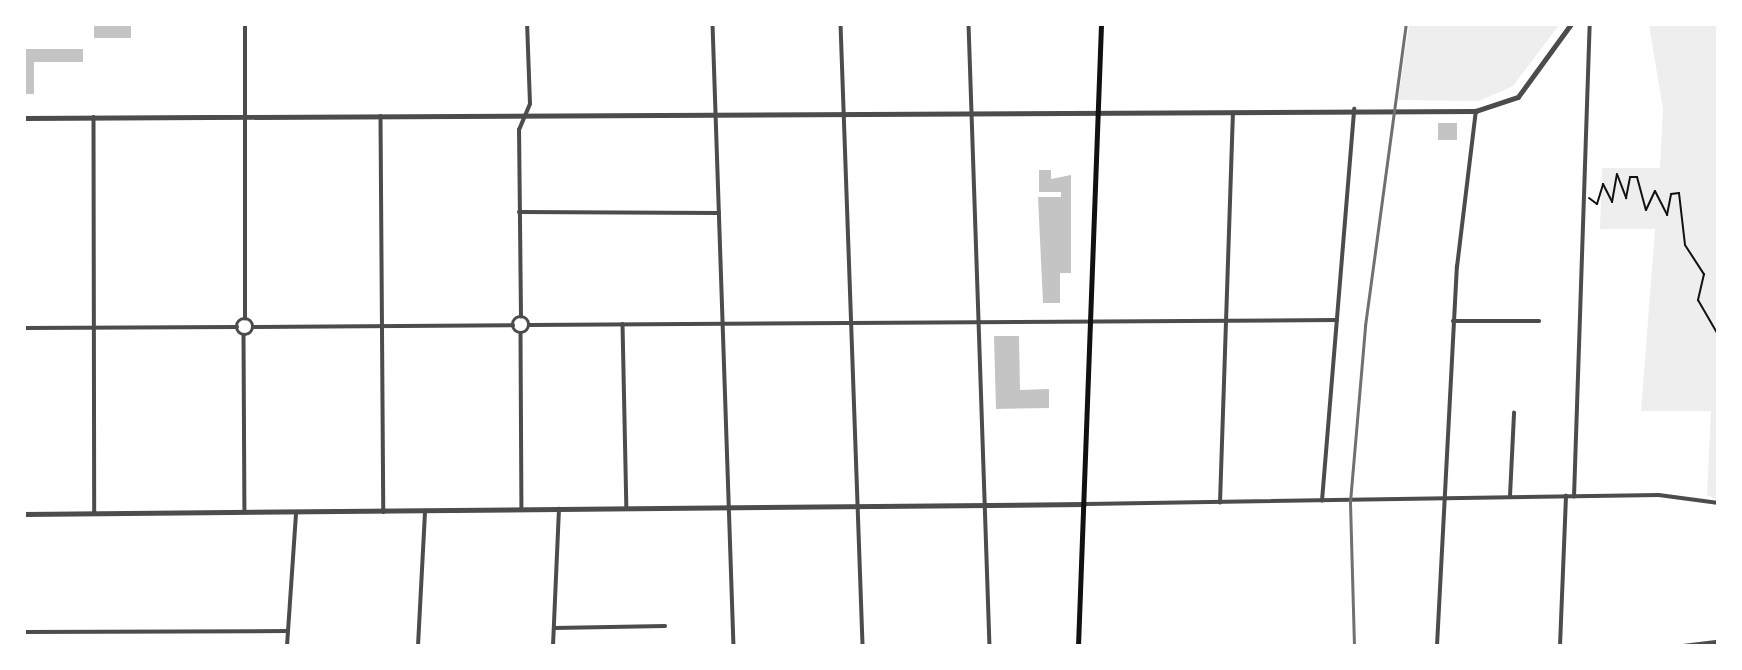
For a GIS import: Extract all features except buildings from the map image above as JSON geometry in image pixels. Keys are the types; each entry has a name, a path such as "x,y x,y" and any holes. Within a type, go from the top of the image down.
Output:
{"main road":[{"path":"1078,646 1102,111 1101,24"}],"street":[{"path":"245,24 242,117 245,319 253,327"},
{"path":"527,24 530,104 525,116 519,212 521,317 529,325"},
{"path":"713,24 734,646"},
{"path":"841,24 863,646"},
{"path":"969,24 990,646"},
{"path":"24,118 1354,109 1476,111 1518,97 1571,24"},
{"path":"1574,497 1590,24"},
{"path":"1322,502 1354,109"},
{"path":"1220,503 1229,320 1233,111"},
{"path":"1437,646 1453,321 1476,111"},
{"path":"381,116 384,512"},
{"path":"94,117 95,514"},
{"path":"519,212 720,213"},
{"path":"244,335 253,327 513,325 521,317"},
{"path":"24,328 237,327 245,319"},
{"path":"521,333 529,325 1338,320"},
{"path":"1453,321 1539,321"},
{"path":"623,324 628,509"},
{"path":"513,325 521,333 522,510"},
{"path":"237,327 244,335 244,513"},
{"path":"1510,496 1514,413"},
{"path":"24,514 858,508 1322,502 1510,496 1692,497 1717,503"},
{"path":"1560,646 1566,496"},
{"path":"553,646 559,509"},
{"path":"418,646 425,512"},
{"path":"287,646 296,513"},
{"path":"554,628 665,626"},
{"path":"24,632 288,631"},
{"path":"1683,646 1717,642"}],"path":[{"path":"1583,192 1597,204 1603,184 1612,202 1617,174 1626,198 1633,174 1646,210 1655,191 1667,215 1671,194 1679,193 1685,245 1704,274 1698,300 1717,334"}],"shaded area":[{"path":"1409,24 1559,25 1513,86 1479,101 1398,100"},
{"path":"1649,25 1717,25 1717,500 1707,495 1711,411 1641,411 1655,229 1600,229 1602,168 1660,168 1663,109"}],"railway":[{"path":"1354,646 1350,502 1365,326 1406,24"}]}
